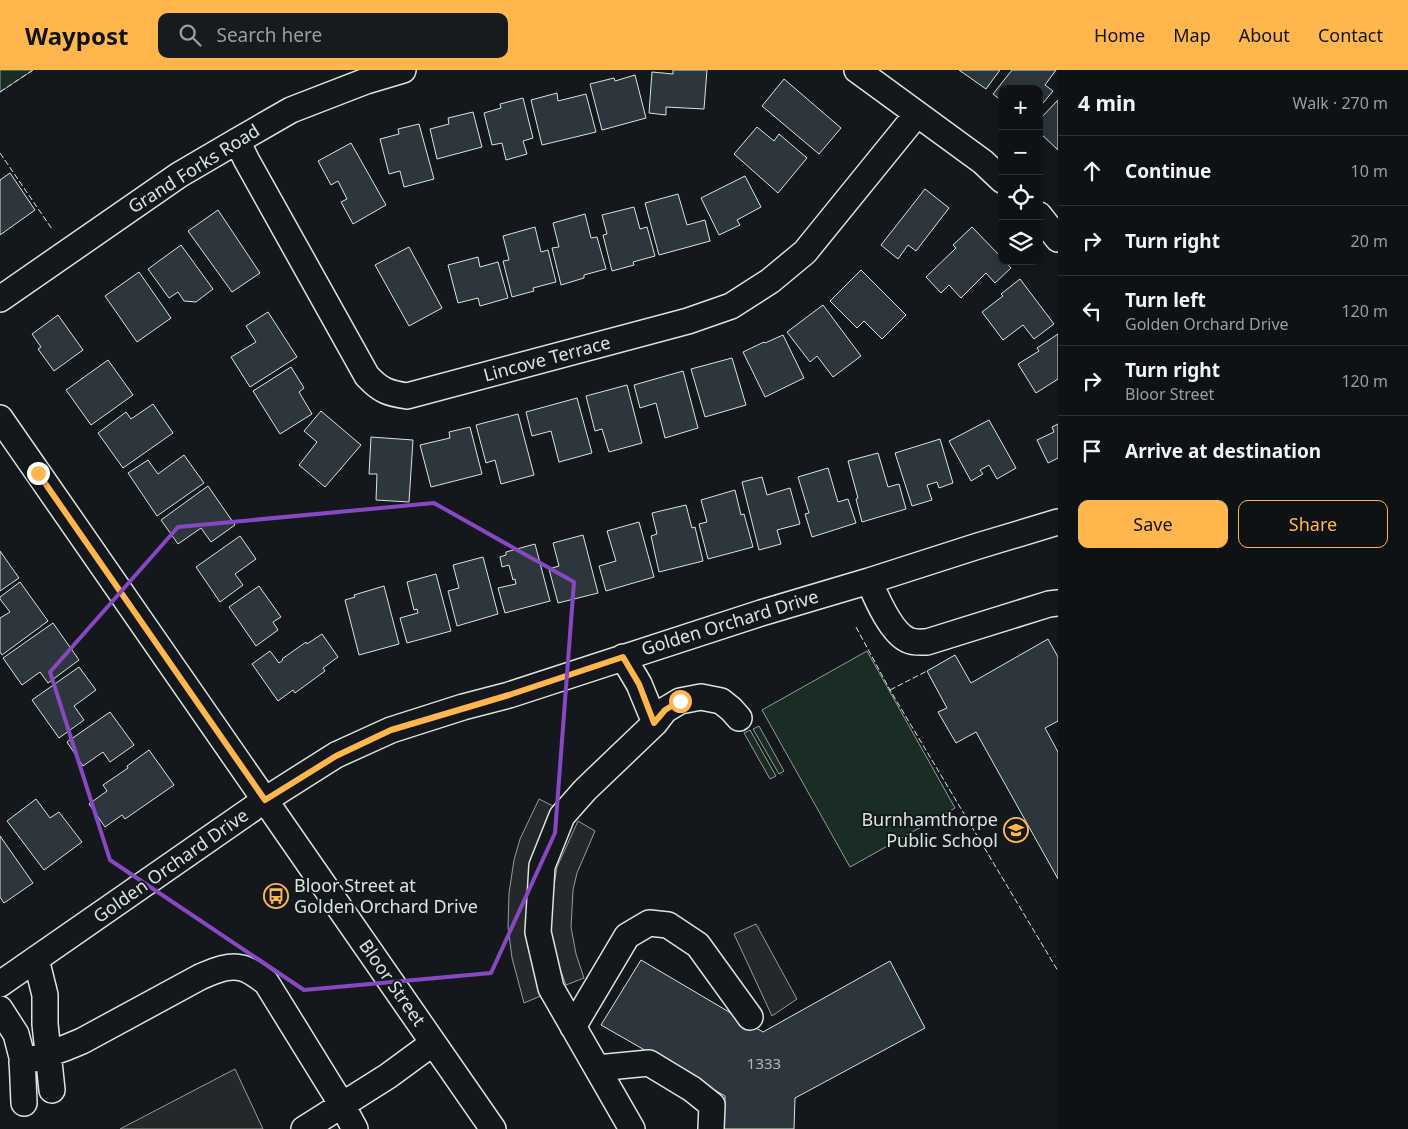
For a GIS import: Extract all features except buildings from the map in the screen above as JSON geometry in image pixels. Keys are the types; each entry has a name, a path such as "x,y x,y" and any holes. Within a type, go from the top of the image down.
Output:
{"street":[{"name":"Grand Forks Road","path":"0,299 179,175 237,140 291,110 366,81 403,70"},
{"path":"857,70 983,162 998,176"},
{"name":"Lincove Terrace","path":"237,140 367,376 377,386 390,394 407,396 688,321 731,306 770,281 805,252 917,114"},
{"path":"1043,220 1058,239"},
{"name":"Bloor Street","path":"0,418 493,1129"},
{"name":"Golden Orchard Drive","path":"0,984 265,800 336,756 391,730 509,695 760,613 1058,522"},
{"path":"868,581 896,632 905,639 914,642 927,642 1049,604 1058,603"},
{"path":"623,657 639,684 654,723"},
{"path":"632,1129 551,988 538,932 542,866 562,816 665,710 680,701 700,697 721,701 739,718"},
{"path":"574,1027 627,936 649,923 668,925 698,945 750,1016"},
{"path":"36,959 45,995 45,1024 52,1090"},
{"path":"22,1063 82,1041 200,977 229,968 241,968 253,973 266,982 355,1129"},
{"path":"0,1009 16,1034 22,1063 24,1102"},
{"path":"304,1129 388,1076 433,1043"},
{"path":"597,1068 650,1063 692,1089 712,1105 711,1129"}],"highlighted area":[{"path":"434,503 574,582 555,833 491,973 304,990 110,860 50,672 178,527"}],"green space":[{"path":"0,70 33,70 0,92"},
{"path":"867,651 955,808 850,867 762,710"},
{"path":"759,726 784,771 779,774 753,729"},
{"path":"750,730 776,776 770,779 744,733"}],"shaded area":[{"path":"539,799 557,808 543,995 524,1003 512,958 508,927 509,893 514,860 520,839"},
{"path":"578,821 595,831 577,873 573,890 571,927 576,954 584,978 566,985 556,958 550,928 552,899 557,867"},
{"path":"756,924 797,999 772,1016 734,934"},
{"path":"235,1069 263,1129 120,1129"}],"fence":[{"path":"0,92 33,70"},
{"path":"0,153 52,229"},
{"path":"856,627 890,690 1058,971"},
{"path":"890,690 927,671"}],"place":[{"name":"Burnhamthorpe Public School","path":"1016,830"},
{"name":"Bloor Street at Golden Orchard Drive","path":"276,896"}],"route":[{"path":"38,473 265,800 336,756 391,730 509,695 623,657 639,684 654,723 665,710 680,701"}]}
